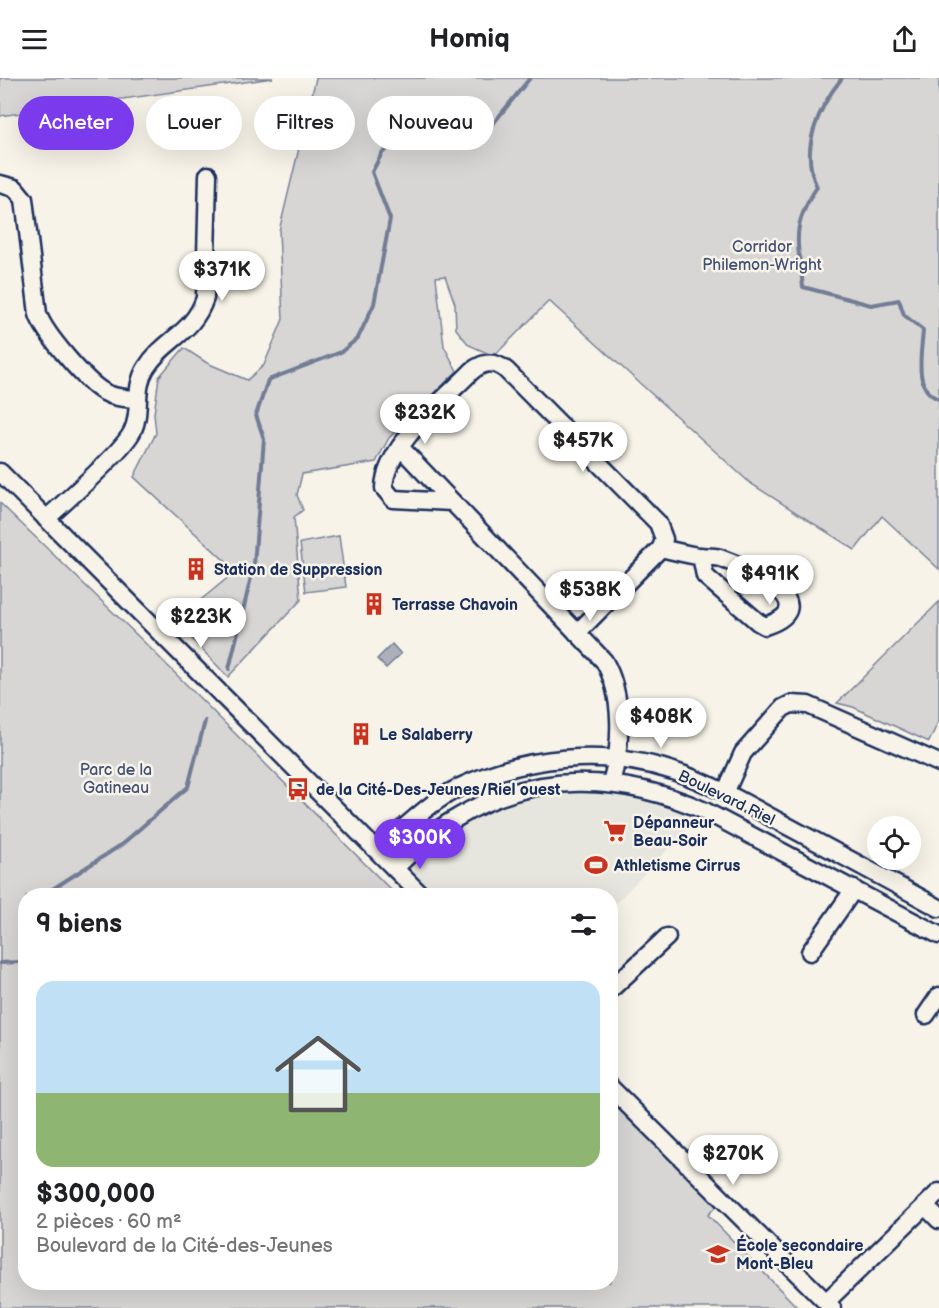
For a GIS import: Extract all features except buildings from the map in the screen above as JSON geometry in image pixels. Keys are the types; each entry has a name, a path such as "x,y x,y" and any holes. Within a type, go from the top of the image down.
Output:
{"street":[{"path":"46,519 130,437 136,419 136,399 146,369 189,328 201,310 205,298 208,175"},
{"path":"0,184 15,188 24,199 38,314 44,330 99,389 111,396 136,399"},
{"path":"453,502 402,502 387,494 384,479 400,447 472,371 479,365 494,363 506,370 658,523 664,539 662,548 577,633"},
{"path":"400,447 604,661 615,685 618,759 611,783"},
{"path":"0,472 414,888"},
{"path":"662,548 723,559 778,587 786,595 789,606 784,616 765,626 758,622 705,576 701,556"},
{"path":"724,793 743,753 783,708 790,704 814,708 939,763"},
{"name":"Boulevard Riel","path":"378,850 422,811 461,787 487,777 542,762 571,758 618,759 673,771 724,793 939,908"},
{"name":"Boulevard Riel","path":"395,868 438,830 490,800 547,786 611,783 640,788 690,804 939,935"},
{"path":"810,952 854,889"},
{"path":"618,982 667,936"},
{"path":"926,1015 939,996"},
{"path":"618,1095 829,1305 939,1192"},
{"path":"925,1206 939,1220"}],"shaded area":[{"path":"392,644 401,654 386,668 377,659"},
{"path":"585,782 705,811 618,901 618,888 415,888 395,868 473,808"}],"green space":[{"path":"0,78 273,78 134,97 18,96 18,113 0,116"},
{"name":"Corridor Philemon-Wright","path":"316,78 939,78 939,569 882,516 855,550 750,483 549,301 494,356 469,345 456,329 455,304 445,276 436,277 444,346 457,371 389,438 376,462 302,474 297,495 303,510 294,517 301,600 228,677 175,621 236,571 134,477 156,433 154,414 159,377 184,348 207,363 247,380 264,365 283,319 279,231 299,150 355,150 355,96 312,96"},
{"name":"Parc de la Gatineau","path":"0,503 144,642 389,888 18,888 18,1290 618,1290 618,1094 722,1200 708,1215 798,1308 0,1308"},
{"path":"339,536 346,587 306,592 300,543"},
{"path":"939,602 939,720 929,742 853,707 837,703"}],"waterway":[{"path":"229,669 254,565 264,439 256,415 268,380 341,352 358,338 374,304 390,219 372,172 382,153 419,126 484,135 530,78"},
{"path":"842,78 825,102 811,144 810,159 817,187 808,201 799,225 798,246 803,287 871,305 899,300 904,315 923,330 922,379 925,387 939,399"},
{"path":"54,888 121,845 188,787 205,721"},
{"path":"0,963 18,962"}],"place":[{"name":"Station de Suppression","path":"196,569"},
{"name":"Terrasse Chavoin","path":"374,604"},
{"name":"Le Salaberry","path":"361,734"},
{"name":"de la Cité-Des-Jeunes/Riel ouest","path":"298,789"},
{"name":"Dépanneur Beau-Soir","path":"615,831"},
{"name":"Athletisme Cirrus","path":"596,865"},
{"name":"École secondaire Mont-Bleu","path":"718,1254"}]}
